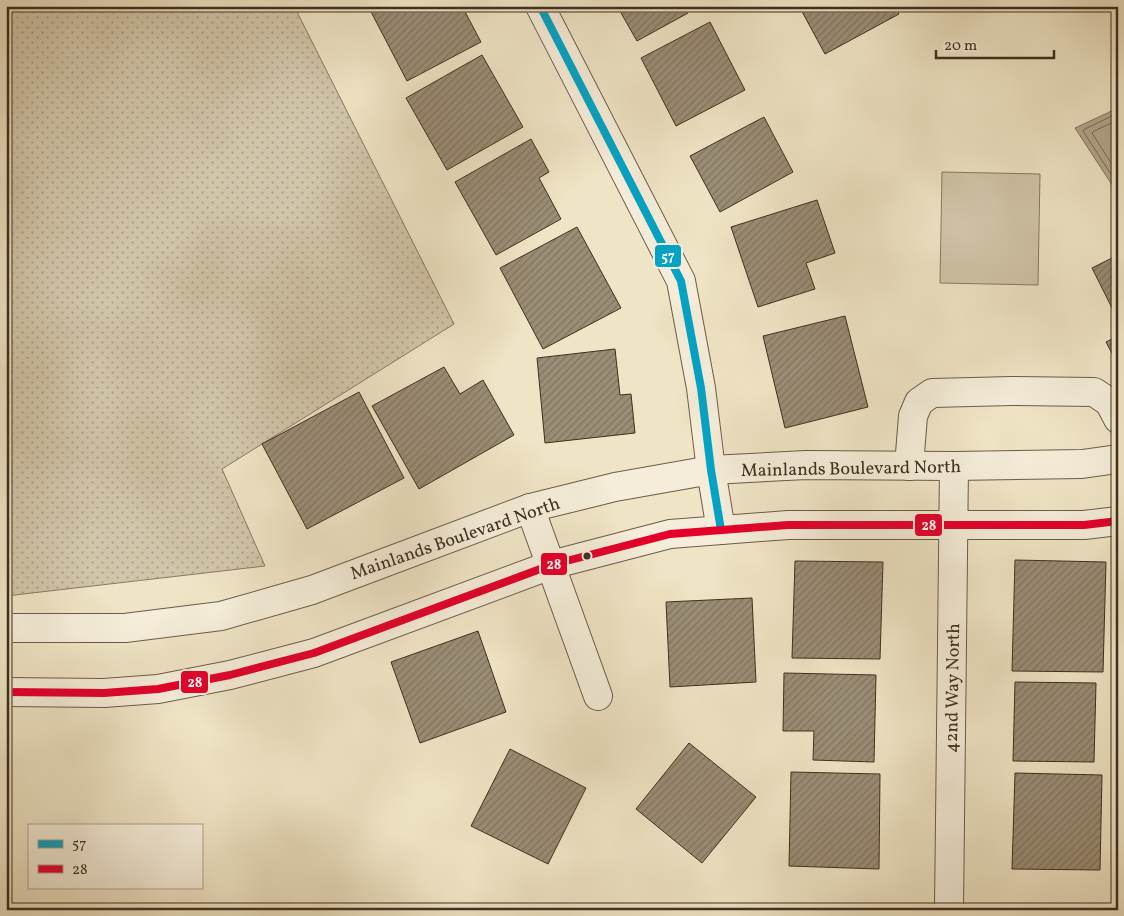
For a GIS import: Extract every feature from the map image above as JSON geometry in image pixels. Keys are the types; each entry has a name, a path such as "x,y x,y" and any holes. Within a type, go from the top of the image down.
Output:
{"street":[{"path":"540,6 681,281 701,388 711,470 721,530"},
{"path":"909,466 913,416 919,402 932,393 1012,391 1094,392 1109,402 1116,412"},
{"name":"Mainlands Boulevard North","path":"6,628 125,628 221,616 312,590 530,508 615,487 711,470 806,466 1082,464 1118,458"},
{"name":"42nd Way North","path":"950,910 954,466"},
{"path":"530,508 598,696"},
{"path":"6,692 104,693 158,689 230,675 314,653 550,565 670,534 788,524 1084,525 1118,521"}],"shaded area":[{"path":"6,6 294,6 454,324 222,469 265,566 6,596"},
{"path":"942,172 1040,174 1038,285 940,283"}],"water":[{"path":"1118,108 1118,194 1075,128"}],"building":[{"path":"368,6 462,6 481,42 407,81"},
{"path":"617,6 684,6 688,13 637,41"},
{"path":"799,6 895,6 899,14 825,54"},
{"path":"710,22 745,90 676,126 641,58"},
{"path":"482,55 523,127 447,170 406,98"},
{"path":"764,117 793,172 720,212 690,156"},
{"path":"531,139 549,172 539,178 561,219 496,255 455,182"},
{"path":"817,200 835,253 806,263 815,289 758,307 731,227"},
{"path":"577,227 621,308 543,349 500,268"},
{"path":"1118,255 1118,320 1092,268"},
{"path":"845,316 868,407 785,428 763,336"},
{"path":"1118,336 1118,365 1106,342"},
{"path":"615,349 620,395 631,394 635,433 545,443 537,358"},
{"path":"444,367 460,394 483,380 514,435 419,489 372,406"},
{"path":"359,392 404,478 307,529 262,444"},
{"path":"1015,560 1106,562 1103,672 1012,671"},
{"path":"795,561 883,562 880,659 792,658"},
{"path":"752,598 756,682 670,687 666,602"},
{"path":"478,631 506,712 420,743 391,662"},
{"path":"784,673 876,675 874,762 813,760 814,731 783,731"},
{"path":"1015,682 1096,683 1094,762 1013,761"},
{"path":"689,743 756,797 702,863 636,809"},
{"path":"510,749 586,788 548,864 471,826"},
{"path":"791,772 880,774 879,869 789,866"},
{"path":"1015,773 1102,775 1100,870 1012,869"}],"transit line":[{"name":"57","path":"540,6 681,281 701,388 711,470 721,530"},
{"name":"28","path":"6,692 104,693 158,689 230,675 314,653 551,565 670,534 788,525 1084,525 1118,521"}]}
